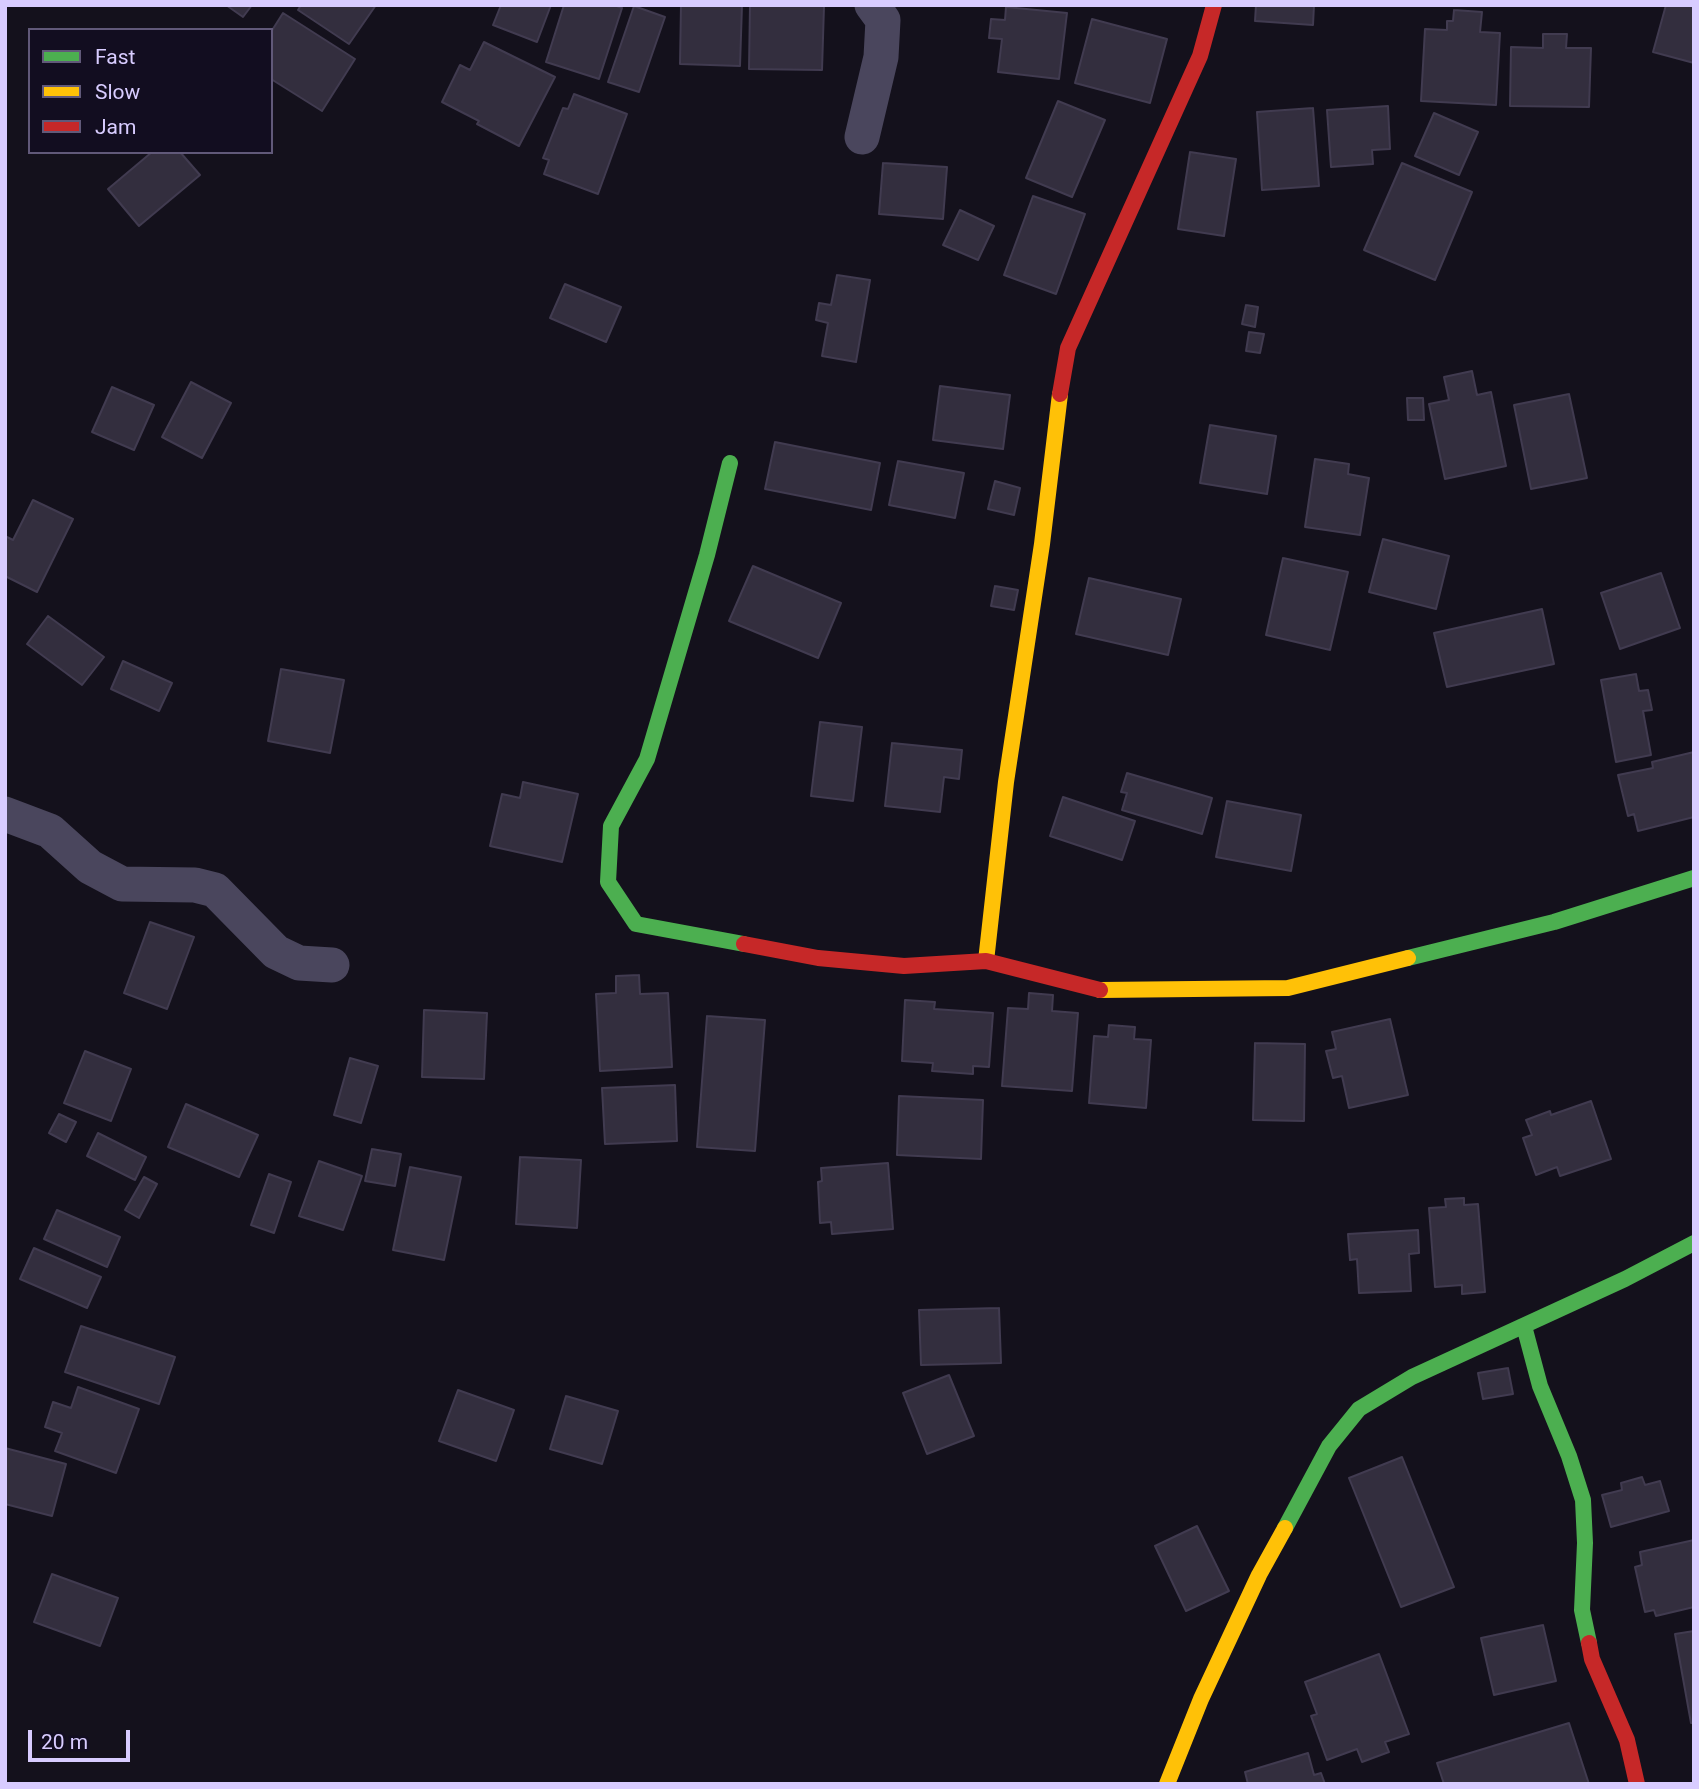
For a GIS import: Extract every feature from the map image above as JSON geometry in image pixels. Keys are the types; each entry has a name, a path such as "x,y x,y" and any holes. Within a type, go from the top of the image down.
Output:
{"street":[{"path":"862,137 881,57 883,20 872,5"},
{"path":"986,961 1006,782 1068,348 1200,56 1214,5"},
{"path":"730,463 707,555 647,759 611,826 608,882 636,924 818,958 904,966 986,961 1096,990 1287,988 1555,922 1694,878"},
{"path":"5,814 50,831 90,867 122,884 195,885 215,890 276,952 299,963 332,965"},
{"path":"1167,1784 1201,1699 1259,1575 1329,1446 1359,1409 1412,1377 1625,1279 1694,1243"},
{"path":"1524,1326 1540,1386 1583,1500 1585,1543 1582,1610 1592,1659 1627,1740 1637,1784"}],"building":[{"path":"226,5 252,5 243,17"},
{"path":"301,5 376,5 349,44 298,10"},
{"path":"501,5 551,5 537,42 493,25"},
{"path":"564,5 614,5 622,8 599,79 546,62"},
{"path":"681,5 742,5 740,66 680,64"},
{"path":"750,5 824,6 822,70 749,69"},
{"path":"1256,5 1314,5 1313,25 1255,21"},
{"path":"1666,5 1694,5 1694,63 1653,52"},
{"path":"634,6 665,17 639,92 608,82"},
{"path":"1006,7 1067,13 1059,79 998,72 1002,39 989,38 991,19 1005,20"},
{"path":"1454,10 1482,12 1480,32 1500,33 1496,105 1421,101 1425,29 1447,30 1447,21 1453,21"},
{"path":"283,13 355,59 322,111 273,80 273,29"},
{"path":"1092,19 1167,39 1150,103 1075,83"},
{"path":"1543,34 1567,34 1566,48 1591,48 1589,107 1510,106 1511,47 1543,48"},
{"path":"484,42 555,77 519,146 442,102 460,65 470,70"},
{"path":"574,94 627,114 598,194 544,174 549,160 543,158 563,108 568,109"},
{"path":"1058,101 1105,120 1072,197 1026,178"},
{"path":"1388,106 1390,149 1372,150 1373,164 1331,167 1327,110"},
{"path":"1313,108 1319,186 1262,190 1257,112"},
{"path":"1434,113 1478,132 1459,175 1415,156"},
{"path":"1190,152 1236,159 1224,236 1178,229"},
{"path":"150,154 182,154 200,175 139,226 108,189"},
{"path":"883,163 947,167 943,219 879,214"},
{"path":"1402,163 1472,192 1435,280 1364,250"},
{"path":"1033,196 1085,214 1056,294 1004,275"},
{"path":"960,210 994,226 978,260 943,245"},
{"path":"837,275 870,280 856,362 822,356 828,323 816,320 819,303 831,305"},
{"path":"565,284 621,307 606,342 550,318"},
{"path":"1246,305 1258,307 1255,327 1242,324"},
{"path":"1249,332 1264,334 1260,353 1246,351"},
{"path":"1472,371 1477,395 1491,392 1506,466 1445,479 1429,404 1449,400 1444,377"},
{"path":"191,382 231,403 202,458 162,437"},
{"path":"940,386 1010,395 1003,449 933,440"},
{"path":"112,387 154,405 134,450 92,432"},
{"path":"1569,394 1587,478 1531,489 1514,405"},
{"path":"1407,398 1423,398 1424,420 1408,420"},
{"path":"1210,425 1276,436 1267,494 1200,483"},
{"path":"775,442 880,463 871,510 765,489"},
{"path":"1315,459 1349,464 1348,474 1369,478 1360,535 1305,527"},
{"path":"898,461 964,473 955,518 889,505"},
{"path":"995,481 1020,488 1014,515 988,509"},
{"path":"33,500 73,519 37,592 5,576 5,536 13,540"},
{"path":"1383,539 1449,556 1436,609 1369,592"},
{"path":"1283,558 1348,572 1330,650 1266,635"},
{"path":"753,566 841,603 818,658 729,621"},
{"path":"1661,573 1680,628 1620,649 1601,593"},
{"path":"1089,578 1181,599 1168,655 1076,634"},
{"path":"995,586 1018,590 1014,610 991,606"},
{"path":"1542,609 1554,664 1447,687 1434,633"},
{"path":"48,616 104,657 82,685 27,644"},
{"path":"123,661 172,683 159,711 111,689"},
{"path":"281,669 344,680 330,753 268,741"},
{"path":"1636,674 1639,691 1648,690 1652,710 1643,711 1651,755 1616,762 1601,680"},
{"path":"820,722 862,727 853,801 811,796"},
{"path":"892,743 962,750 959,779 944,777 940,812 885,806"},
{"path":"1694,752 1694,817 1638,831 1634,814 1628,816 1618,775 1653,768 1652,762"},
{"path":"1127,773 1212,798 1202,834 1122,810 1127,793 1121,792"},
{"path":"523,782 578,794 562,862 490,846 502,794 520,798"},
{"path":"1063,797 1135,821 1122,860 1050,836"},
{"path":"1227,801 1301,815 1291,871 1216,857"},
{"path":"150,922 194,937 167,1009 124,993"},
{"path":"639,975 640,994 668,993 672,1067 600,1071 596,994 616,993 616,976"},
{"path":"1029,993 1053,995 1052,1011 1078,1013 1072,1091 1002,1086 1008,1008 1028,1009"},
{"path":"905,1000 935,1002 934,1009 993,1013 989,1067 973,1066 973,1074 932,1071 933,1063 902,1061"},
{"path":"424,1010 487,1013 484,1079 422,1077"},
{"path":"707,1016 765,1020 755,1151 697,1147"},
{"path":"1390,1019 1408,1095 1349,1108 1342,1076 1333,1078 1326,1051 1336,1049 1332,1032"},
{"path":"1109,1025 1135,1027 1134,1039 1151,1040 1146,1108 1089,1103 1094,1036 1108,1037"},
{"path":"1255,1043 1305,1044 1304,1121 1253,1120"},
{"path":"85,1051 131,1069 111,1121 64,1103"},
{"path":"350,1058 378,1066 361,1123 334,1115"},
{"path":"675,1085 677,1141 605,1144 602,1088"},
{"path":"899,1096 983,1100 981,1159 897,1155"},
{"path":"1591,1101 1611,1159 1560,1176 1557,1167 1536,1175 1523,1138 1532,1135 1526,1120 1550,1111 1551,1115"},
{"path":"186,1104 258,1135 239,1177 168,1147"},
{"path":"59,1114 76,1122 66,1142 49,1133"},
{"path":"98,1133 146,1157 135,1180 87,1156"},
{"path":"372,1149 401,1154 395,1186 365,1181"},
{"path":"520,1157 581,1160 577,1228 516,1224"},
{"path":"319,1161 362,1176 343,1230 299,1216"},
{"path":"888,1163 893,1229 832,1234 831,1222 820,1223 818,1182 822,1181 821,1168"},
{"path":"410,1167 461,1177 444,1260 393,1250"},
{"path":"269,1174 291,1182 274,1233 251,1225"},
{"path":"144,1177 157,1184 139,1218 125,1210"},
{"path":"1464,1198 1464,1205 1478,1204 1485,1292 1462,1294 1462,1285 1435,1287 1429,1208 1446,1207 1445,1199"},
{"path":"57,1210 120,1237 107,1267 44,1239"},
{"path":"1418,1230 1419,1253 1409,1254 1411,1291 1359,1293 1357,1259 1350,1260 1348,1234"},
{"path":"34,1248 101,1277 87,1308 20,1279"},
{"path":"999,1308 1001,1363 921,1365 919,1310"},
{"path":"81,1326 175,1357 159,1404 65,1372"},
{"path":"1508,1368 1513,1394 1483,1399 1478,1373"},
{"path":"949,1375 974,1436 927,1454 903,1393"},
{"path":"78,1387 139,1409 116,1473 55,1451 62,1433 45,1427 53,1402 71,1408"},
{"path":"458,1390 514,1410 496,1461 439,1441"},
{"path":"566,1396 618,1411 602,1464 550,1449"},
{"path":"5,1448 66,1464 52,1516 5,1504"},
{"path":"1402,1457 1454,1587 1401,1607 1349,1478"},
{"path":"1642,1477 1645,1485 1660,1481 1669,1511 1611,1527 1602,1495 1622,1490 1621,1483"},
{"path":"1197,1526 1229,1591 1186,1611 1155,1546"},
{"path":"1694,1540 1694,1607 1656,1616 1654,1610 1645,1612 1635,1567 1642,1565 1640,1552"},
{"path":"52,1574 118,1598 100,1646 34,1622"},
{"path":"1543,1625 1556,1681 1494,1695 1481,1638"},
{"path":"1694,1631 1694,1723 1691,1723 1675,1634"},
{"path":"1379,1654 1409,1734 1385,1742 1389,1752 1362,1762 1357,1749 1327,1760 1311,1716 1317,1714 1305,1682"},
{"path":"1569,1723 1589,1784 1444,1784 1437,1763"},
{"path":"1308,1753 1314,1775 1321,1773 1325,1784 1248,1784 1245,1772"}],"traffic: fast":[{"path":"730,463 707,555 647,759 611,826 608,882 636,924 744,944"},
{"path":"1408,958 1554,922 1694,878"},
{"path":"1285,1528 1329,1446 1359,1409 1412,1377 1625,1279 1694,1243"},
{"path":"1524,1326 1540,1386 1569,1456 1583,1500 1585,1543 1582,1610 1589,1643"}],"traffic: slow":[{"path":"986,961 1006,782 1042,544 1060,394"},
{"path":"1100,990 1288,988 1408,958"},
{"path":"1167,1784 1201,1699 1259,1575 1285,1528"}],"traffic: jam":[{"path":"1060,394 1068,348 1200,56 1214,5"},
{"path":"744,944 818,958 904,966 986,961 1100,990"},
{"path":"1589,1643 1592,1659 1627,1740 1637,1784"}]}
